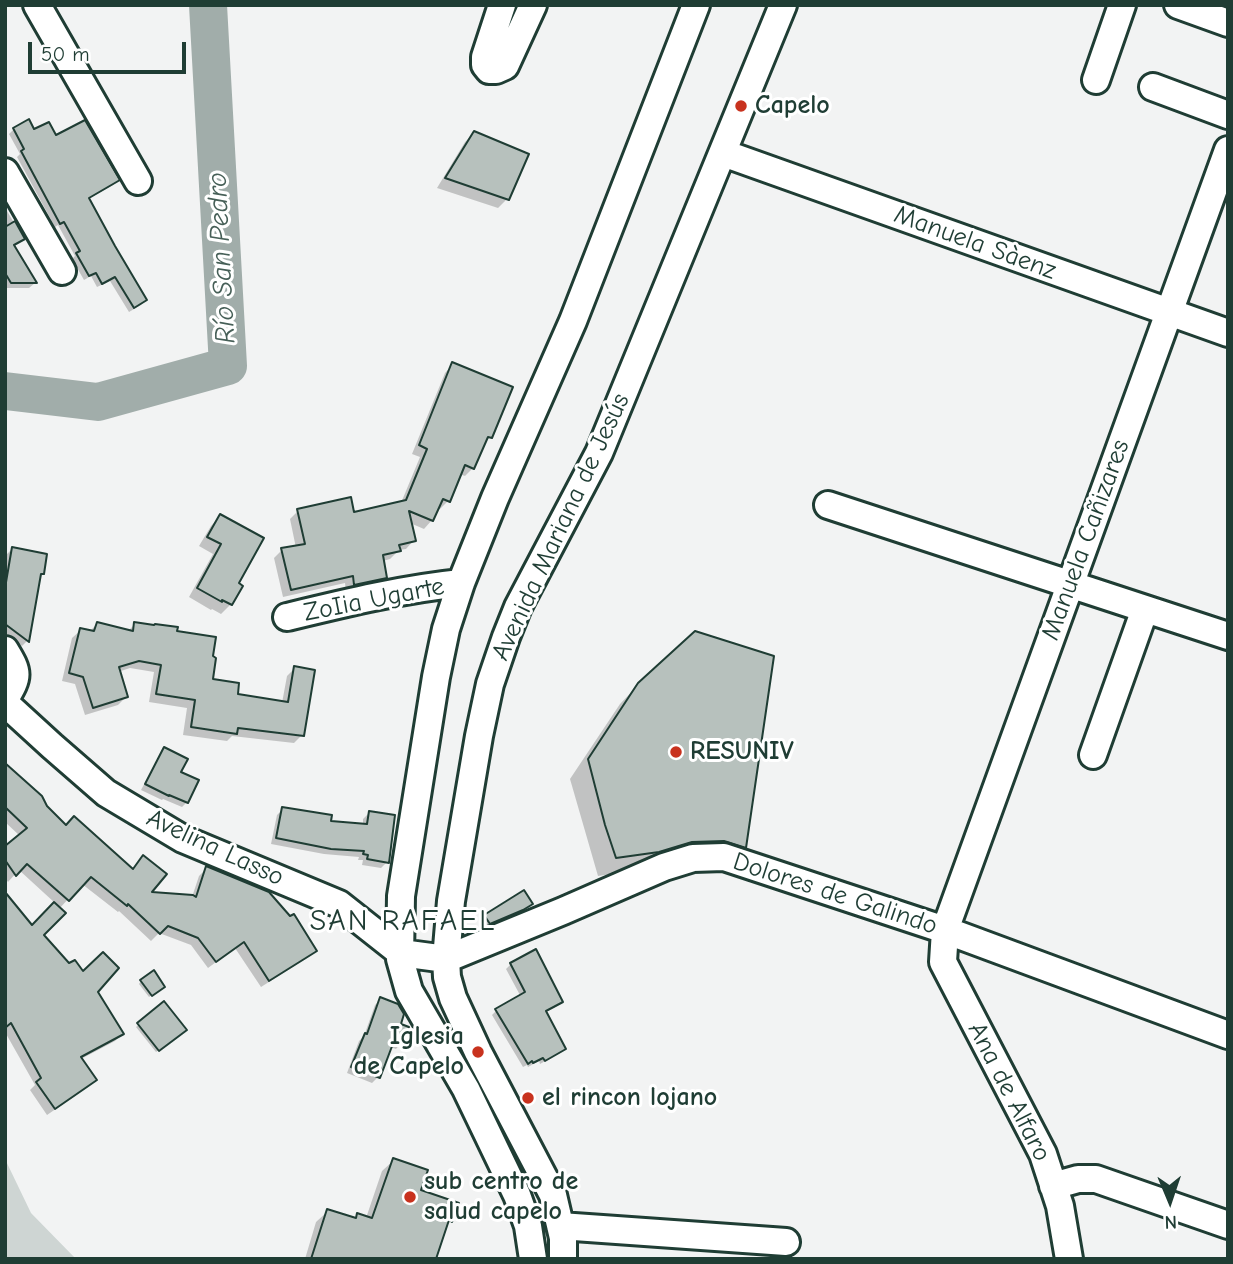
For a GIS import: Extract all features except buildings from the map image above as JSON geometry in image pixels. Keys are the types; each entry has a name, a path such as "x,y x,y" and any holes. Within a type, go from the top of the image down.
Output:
{"street":[{"path":"37,5 138,181"},
{"path":"502,5 485,57 485,65 489,69 496,70 505,66 533,5"},
{"path":"533,1259 528,1226 517,1195 466,1089 408,991 402,970 401,896 436,677 446,629 461,583 495,498 573,321 696,5"},
{"name":"Avenida Mariana de Jesús","path":"564,1259 553,1195 478,1052 453,998 447,976 446,959 452,901 479,736 490,684 518,607 599,453 783,5"},
{"path":"1096,80 1122,5"},
{"path":"1178,5 1228,23"},
{"path":"1153,87 1228,115"},
{"name":"Manuela Cañizares","path":"945,930 1228,150"},
{"name":"Manuela Sàenz","path":"723,153 1228,333"},
{"path":"5,173 62,271"},
{"path":"828,505 1228,636"},
{"name":"ZoIia Ugarte","path":"287,618 388,594 461,583"},
{"path":"1093,755 1145,608"},
{"path":"5,650 17,674 5,701"},
{"name":"Avelina Lasso","path":"5,701 106,793 183,839 339,904 401,953"},
{"name":"Dolores de Galindo","path":"401,953 446,959 664,867 693,858 724,858 945,930 1228,1035"},
{"name":"Ana de Alfaro","path":"945,930 943,962 1043,1154 1060,1206 1069,1259"},
{"path":"1053,1186 1078,1179 1096,1180 1228,1225"},
{"path":"560,1227 786,1242"}],"shaded area":[{"path":"5,1159 31,1213 76,1259 5,1259"}],"waterway":[{"name":"Río San Pedro","path":"5,391 98,402 228,366 208,5"}],"place":[{"name":"Capelo","path":"741,106"},
{"name":"RESUNIV","path":"676,752"},
{"name":"Iglesia de Capelo","path":"478,1052"},
{"name":"el rincon lojano","path":"528,1098"},
{"name":"sub centro de salud capelo","path":"410,1197"}],"district":[{"name":"SAN RAFAEL","path":"403,922"}]}
